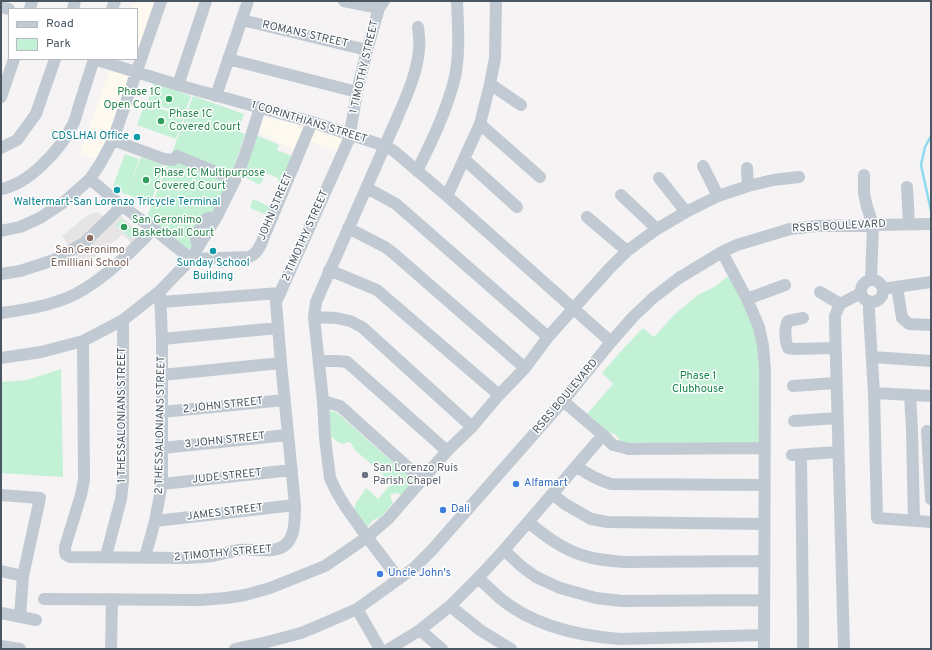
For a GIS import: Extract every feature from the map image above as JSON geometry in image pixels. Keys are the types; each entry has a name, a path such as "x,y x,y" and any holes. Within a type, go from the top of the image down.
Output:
{"street":[{"path":"1,231 20,227 40,218 64,202 90,179 113,140 161,1"},
{"path":"178,85 206,1"},
{"path":"216,96 248,1"},
{"path":"344,1 382,4"},
{"path":"417,171 446,109 455,77 458,51 457,1"},
{"path":"447,196 480,124 495,58 496,1"},
{"name":"1 TIMOTHY STREET","path":"350,134 367,50 382,4"},
{"name":"ROMANS STREET","path":"242,20 367,50"},
{"path":"399,579 367,537 336,491 330,478 314,317 316,302 404,102 417,66 419,48 418,27"},
{"path":"228,59 358,92"},
{"path":"1,97 14,60"},
{"path":"1,148 18,140 36,114 55,60"},
{"path":"1,189 25,179 42,166 55,152 73,126 94,60"},
{"name":"1 CORINTHIANS STREET","path":"97,60 216,96 312,122 385,146 394,151 447,196 611,342"},
{"path":"490,84 521,105"},
{"path":"1,358 41,352 82,341 123,320 160,297 191,259 216,218 244,158 260,108"},
{"name":"JOHN STREET","path":"191,259 249,256 254,255 258,251 312,122"},
{"path":"480,124 540,177"},
{"name":"2 TIMOTHY STREET","path":"82,341 84,480 65,552 66,555 196,558 241,550 273,550 288,543 293,534 295,524 295,505 276,302 350,134"},
{"path":"113,140 164,159 173,160 177,156 235,180"},
{"path":"464,158 517,207"},
{"path":"703,166 718,196"},
{"path":"747,168 748,186"},
{"path":"864,175 864,193 873,225 871,280"},
{"path":"44,599 201,600 226,598 245,595 270,588 325,566 367,537 388,519 447,451 472,427 499,395 525,368 548,337 627,251 657,229 718,196 748,186 773,180 799,177"},
{"path":"659,178 686,212"},
{"path":"90,179 122,206 154,229 191,259"},
{"path":"367,188 396,204 548,337"},
{"path":"907,188 909,224"},
{"path":"621,195 657,229"},
{"path":"1,274 20,271 54,260 84,242 122,206"},
{"path":"587,217 627,251"},
{"name":"RSBS BOULEVARD","path":"235,649 301,633 324,624 357,609 414,568 432,550 564,401 633,317 653,298 679,278 722,252 737,245 790,229 817,226 930,224"},
{"path":"348,228 385,247 393,253 525,368"},
{"path":"1,313 64,299 86,288 116,266 154,229"},
{"path":"722,252 747,299 759,327 763,346 765,370 764,649"},
{"path":"330,270 377,290 499,395"},
{"path":"820,292 840,304 865,297 874,301 882,294 882,288 876,281 871,280 863,284 862,288 865,297 872,357 877,518 931,522"},
{"path":"882,288 931,282"},
{"path":"747,299 785,285"},
{"path":"897,287 902,318 909,324 931,325"},
{"path":"160,297 280,293"},
{"name":"2 THESSALONIANS STREET","path":"145,557 155,521 162,484 162,339 160,297"},
{"path":"840,304 835,316 835,348 844,607 844,649"},
{"path":"314,317 336,318 350,321 362,327 472,427"},
{"path":"803,318 788,321 786,324 786,344 788,348 835,348"},
{"name":"1 THESSALONIANS STREET","path":"106,556 124,482 123,320"},
{"path":"162,339 278,328"},
{"path":"872,357 931,361"},
{"path":"319,361 347,362 447,451"},
{"path":"162,375 281,363"},
{"path":"793,386 836,383"},
{"path":"874,393 931,396"},
{"path":"910,395 914,520"},
{"name":"2 JOHN STREET","path":"162,412 284,400"},
{"path":"323,401 340,406 422,480"},
{"path":"564,401 613,445 629,449 764,448"},
{"path":"794,421 837,418"},
{"path":"912,430 929,431 931,499 914,499"},
{"name":"3 JOHN STREET","path":"162,448 288,435"},
{"path":"390,649 420,630 450,606 478,578 603,435"},
{"path":"803,649 797,455 838,452"},
{"path":"576,466 600,481 611,484 764,485"},
{"name":"JUDE STREET","path":"162,484 292,470"},
{"path":"552,494 591,519 607,522 764,524"},
{"path":"1,495 40,498 23,576 20,617"},
{"name":"JAMES STREET","path":"155,521 295,505"},
{"path":"528,522 542,534 580,555 605,561 764,561"},
{"path":"504,550 521,566 536,576 560,588 596,598 622,601 764,600"},
{"path":"1,571 23,576"},
{"path":"478,578 501,599 516,609 548,624 572,632 620,639 764,635"},
{"path":"111,649 112,599"},
{"path":"450,606 480,630 511,649"},
{"path":"357,609 380,649"},
{"path":"1,613 36,620"},
{"path":"420,630 442,649"},
{"path":"1,646 20,649"}],"shaded area":[{"path":"134,1 155,1 138,52 138,8 131,8"},
{"path":"110,69 130,75 105,146 98,161 79,153"},
{"path":"261,117 314,127 344,138 337,153 309,140 295,151 256,131"},
{"name":"San Geronimo Emilliani School","path":"99,212 106,221 119,214 141,234 132,244 122,235 83,266 62,236 85,217"}],"green space":[{"name":"Phase 1C Open Court","path":"154,83 191,96 184,115 148,101"},
{"path":"193,96 244,114 238,131 245,134 234,167 222,195 189,249 147,217"},
{"name":"Phase 1C Covered Court","path":"145,103 184,117 176,139 137,125"},
{"path":"256,135 279,145 277,150 294,157 279,186 278,178 266,173 260,185 241,175"},
{"name":"Phase 1C Multipurpose Covered Court","path":"125,154 139,159 130,185 141,157 165,166 150,203 126,195 113,186"},
{"path":"253,199 271,207 268,212 264,214 250,208"},
{"name":"San Geronimo Basketball Court","path":"122,219 136,233 131,239 116,225"},
{"name":"Phase 1 Clubhouse","path":"728,276 754,323 761,359 761,445 638,446 621,441 615,434 610,433 587,414 613,384 602,373 643,328 654,337 674,315 698,295 716,286"},
{"path":"61,369 63,477 1,473 1,382 27,380"},
{"path":"328,411 336,412 413,480 402,495 396,493 390,496 393,503 381,517 373,520 366,529 353,509 356,502 366,488 378,499 392,483 354,449 351,443 348,442 343,444 327,434"}],"waterway":[{"path":"931,136 925,147 921,165 931,211"}],"place":[{"name":"Phase 1C Open Court","path":"169,99"},
{"name":"Phase 1C Covered Court","path":"161,121"},
{"name":"CDSLHAI Office","path":"137,137"},
{"name":"Phase 1C Multipurpose Covered Court","path":"146,180"},
{"name":"Waltermart-San Lorenzo Tricycle Terminal","path":"117,190"},
{"name":"San Geronimo Basketball Court","path":"124,227"},
{"name":"San Geronimo Emilliani School","path":"90,238"},
{"name":"Sunday School Building","path":"213,251"},
{"name":"San Lorenzo Ruis Parish Chapel","path":"365,475"},
{"name":"Alfamart","path":"516,484"},
{"name":"Dali","path":"443,510"},
{"name":"Uncle John's","path":"380,574"}]}
